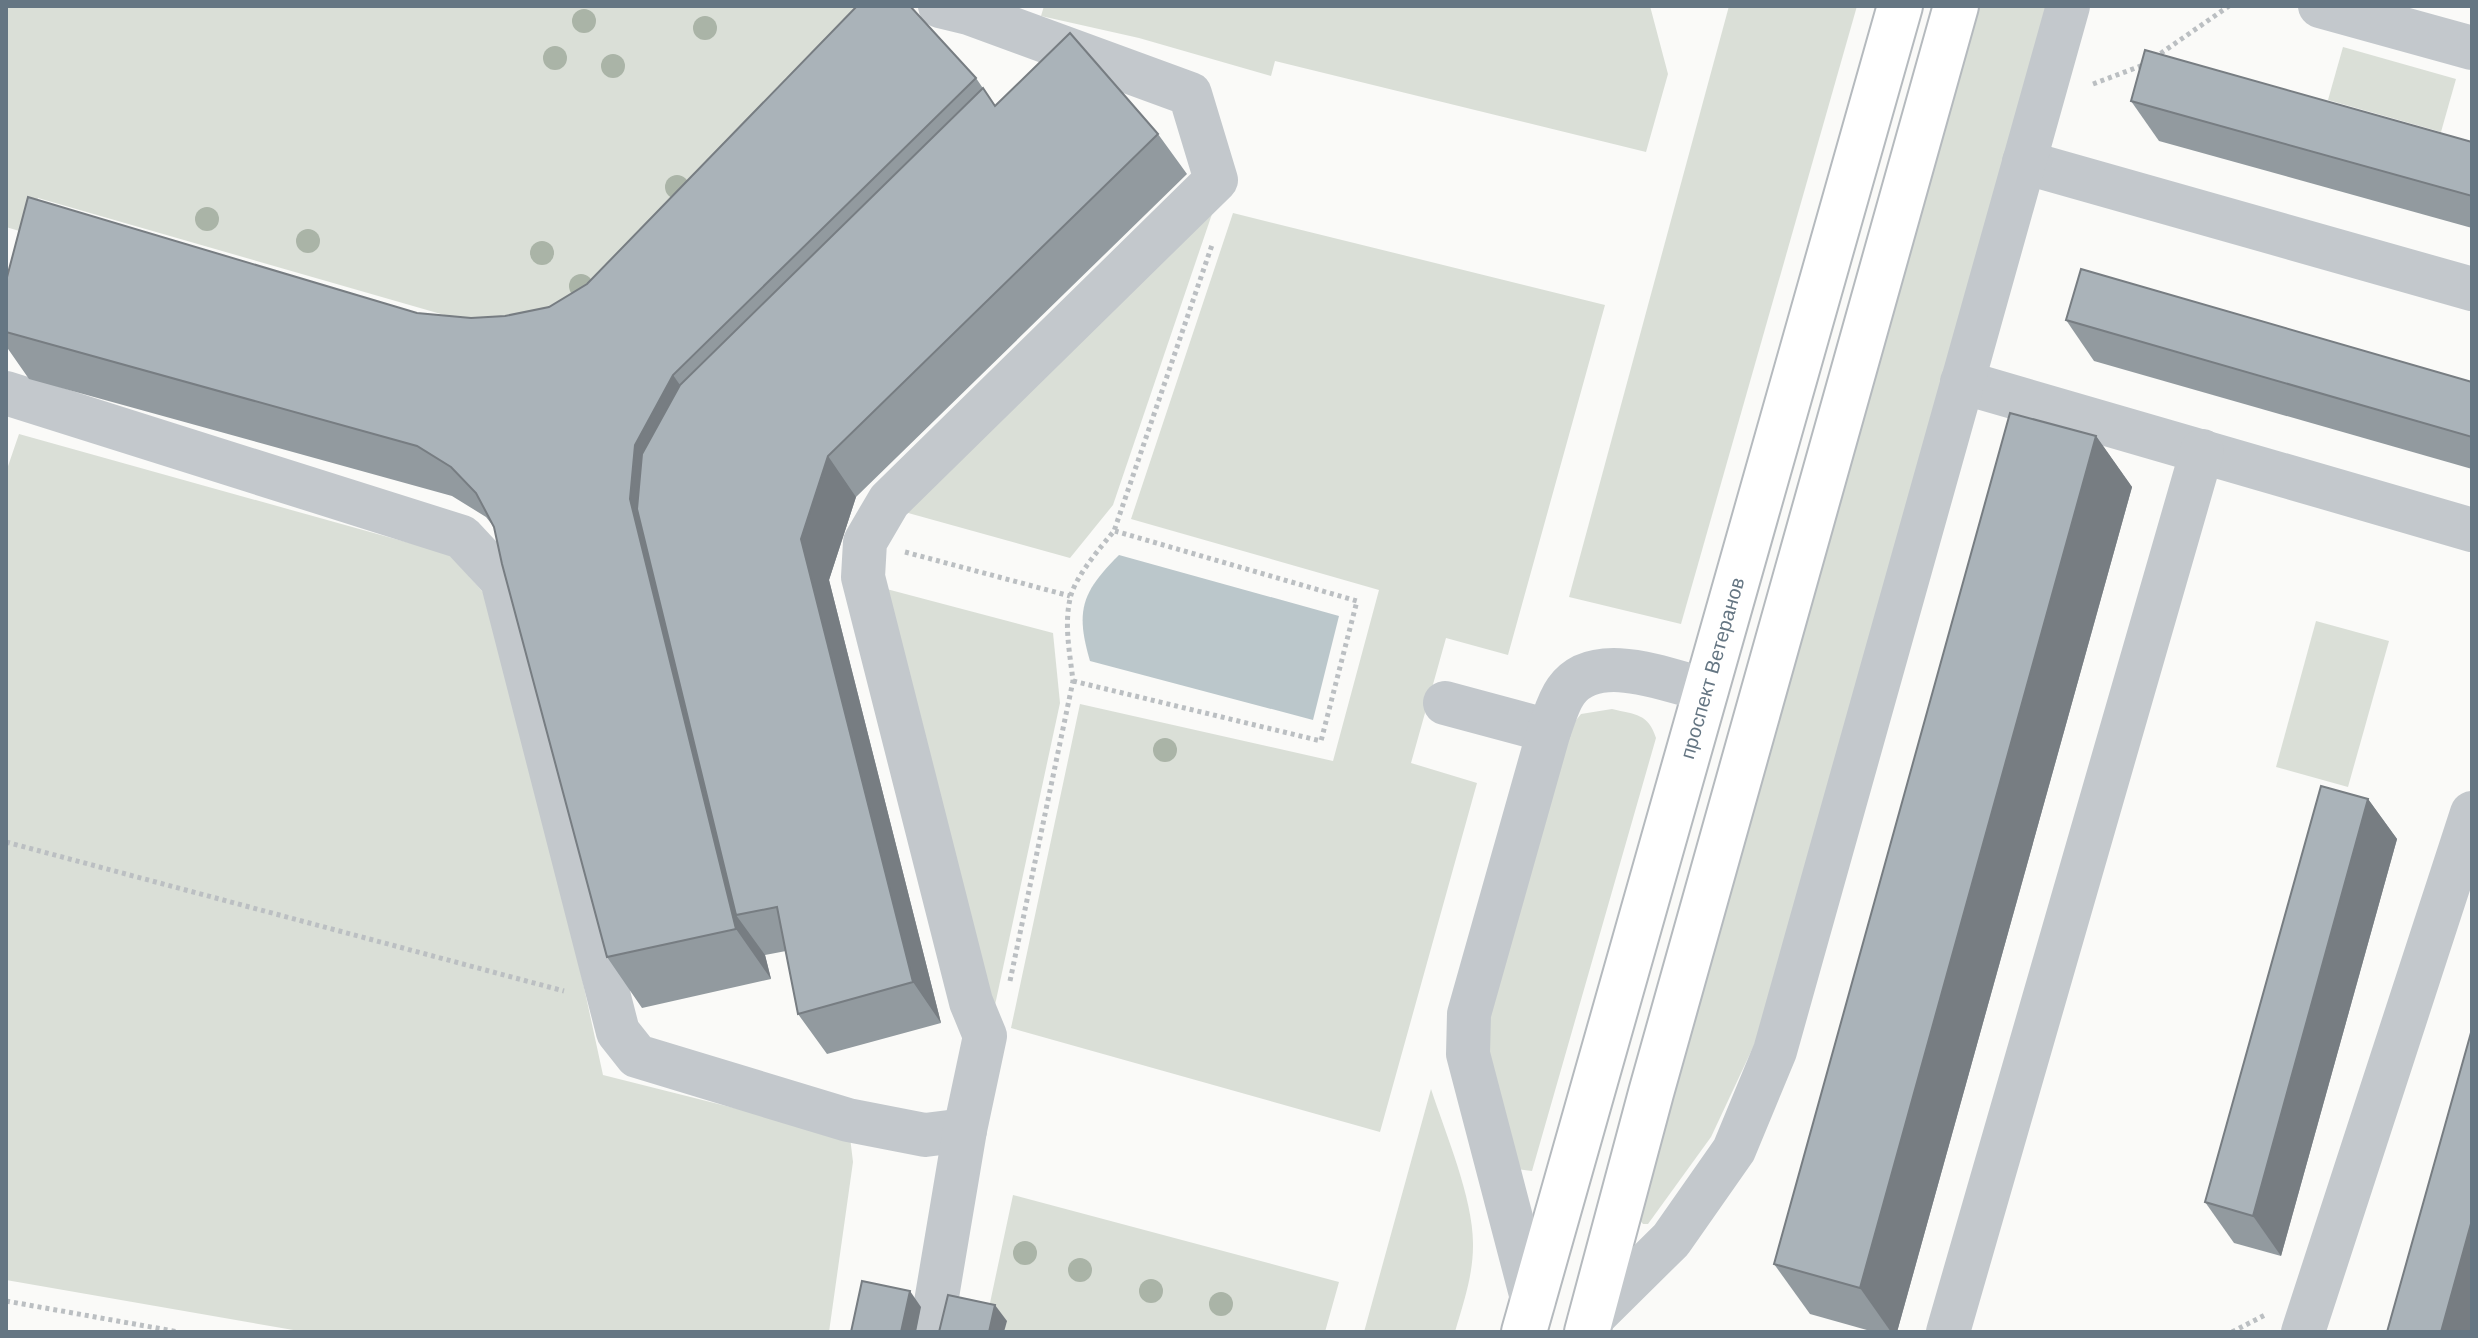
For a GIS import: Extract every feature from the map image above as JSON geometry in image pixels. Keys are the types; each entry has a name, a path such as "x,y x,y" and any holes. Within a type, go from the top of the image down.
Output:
{"main road":[{"name":"проспект Ветеранов","path":"1528,1317 1900,6"},
{"path":"1588,1326 1956,6"}],"street":[{"path":"931,1332 965,1130 985,1036 971,1002 863,577 865,542 889,501 1216,180 1190,94 969,13 940,6"},
{"path":"1588,1326 1671,1240 1734,1150 1775,1051 2068,6"},
{"path":"2320,6 2472,48"},
{"path":"2024,162 2472,289"},
{"path":"1962,382 2472,530"},
{"path":"6,393 462,537 502,580 618,1032 637,1056 848,1120 925,1135 965,1130"},
{"path":"1948,1332 2202,451"},
{"path":"1528,1317 1468,1054 1469,1014 1549,731 1567,690 1588,673 1615,668 1706,690"},
{"path":"1445,703 1549,731"},
{"path":"2303,1332 2472,813"}],"path":[{"path":"2093,84 2145,65 2229,6"},
{"path":"985,1036 1004,1010 1073,681 1067,635 1070,596 1093,557 1114,531 1213,243"},
{"path":"1073,681 1321,741 1357,601 1114,531"},
{"path":"865,542 1070,596"},
{"path":"6,842 611,1003"},
{"path":"6,1301 179,1332"}],"shaded area":[{"path":"6,6 886,6 570,318 500,331 38,198 26,233 6,227"},
{"path":"1044,6 1650,6 1668,74 1646,152 1275,61 1271,76 1139,38 1041,16"},
{"path":"1729,6 1857,6 1681,624 1569,597"},
{"path":"1978,6 2046,6 1756,1041 1711,1137 1648,1224 1643,1224 1639,1219"},
{"path":"2343,47 2456,79 2441,132 2328,100"},
{"path":"1233,213 1605,305 1508,655 1446,638 1411,763 1477,783 1380,1132 1011,1028 1080,704 1333,761 1379,590 1131,519"},
{"path":"1212,214 1113,505 1070,558 901,511"},
{"path":"19,434 449,554 491,601 603,1075 850,1137 853,1162 829,1332 305,1332 6,1280 6,472"},
{"path":"1119,555 1339,616 1313,720 1090,661 1083,628 1085,603 1097,580"},
{"path":"879,587 1053,633 1060,703 995,1005 980,986"},
{"path":"2316,621 2389,641 2348,787 2276,767"},
{"path":"1612,709 1645,719 1656,738 1532,1171 1517,1169 1495,1110 1485,1017 1568,730 1581,714"},
{"path":"1431,1089 1458,1168 1472,1228 1473,1257 1464,1300 1455,1332 1364,1332"},
{"path":"1013,1195 1339,1282 1325,1332 1004,1332 1006,1321 987,1317"}],"building":[{"path":"857,6 910,6 976,78 673,375 635,445 630,499 736,929 607,957 494,527 476,493 451,467 417,446 6,332 6,281 28,197 417,313 471,318 505,316 549,307 587,284"},
{"path":"1070,33 1158,134 828,456 801,539 913,982 798,1014 777,907 736,915 637,509 642,454 680,385 983,88 995,106"},
{"path":"2145,50 2472,142 2472,196 2131,101"},
{"path":"2081,269 2472,382 2472,437 2066,320"},
{"path":"2010,413 2096,436 1860,1288 1774,1264"},
{"path":"2321,786 2368,799 2253,1216 2205,1202"},
{"path":"2472,1029 2472,1220 2441,1332 2387,1332"},
{"path":"862,1281 910,1291 901,1332 851,1332"},
{"path":"948,1295 995,1305 989,1332 939,1332"}]}
